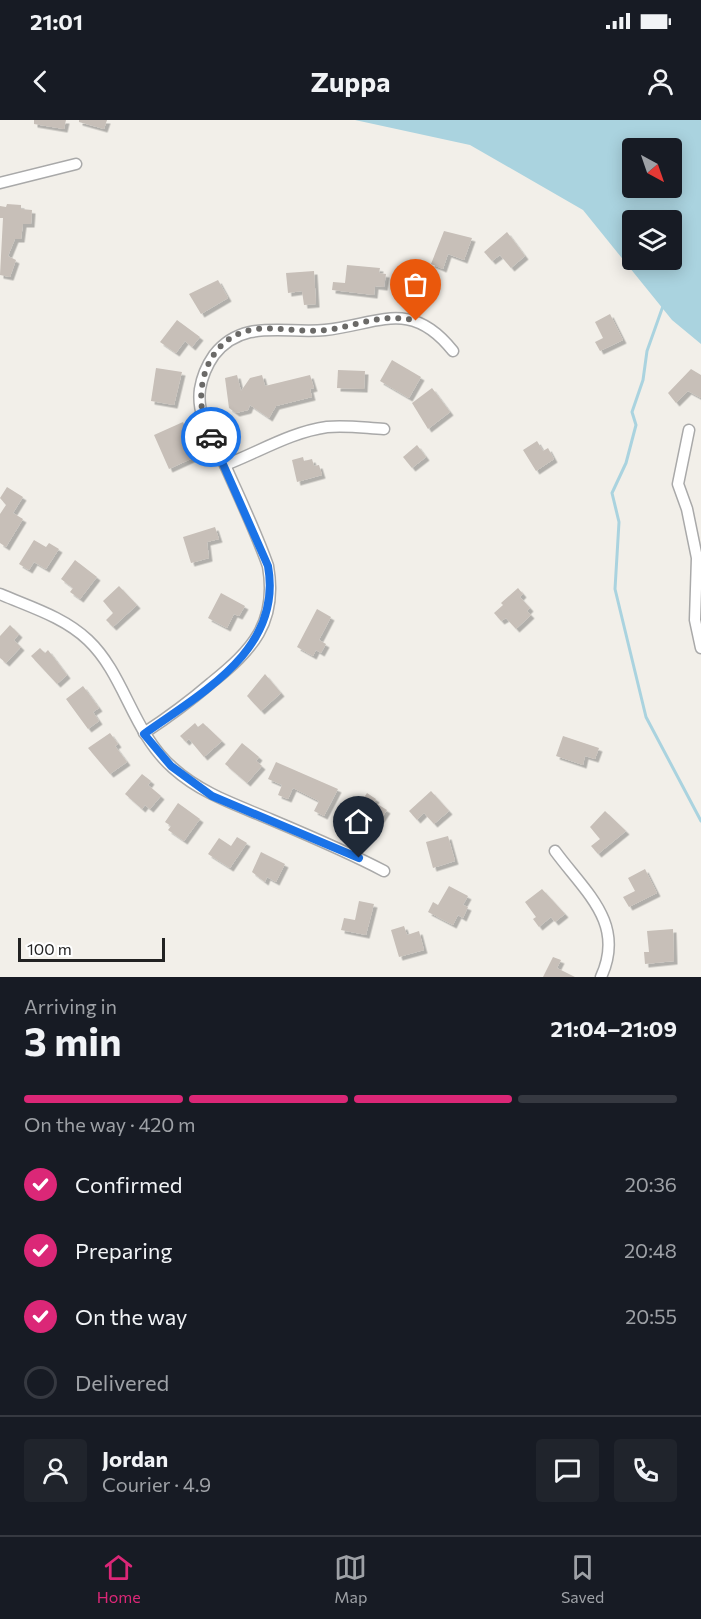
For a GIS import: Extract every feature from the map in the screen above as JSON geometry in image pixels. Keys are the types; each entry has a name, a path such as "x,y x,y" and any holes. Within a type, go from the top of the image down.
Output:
{"street":[{"path":"0,183 76,165"},
{"path":"144,734 244,656 257,639 265,621 271,583 268,566 202,417 200,388 212,359 225,344 240,334 258,329 326,330 396,317 416,321 433,330 453,351"},
{"path":"225,465 282,440 317,429 346,427 384,429"},
{"path":"689,430 678,484 687,509 697,558 695,613 701,648"},
{"path":"0,594 60,620 87,639 112,671 144,734 171,766 212,796 274,820 384,871"},
{"path":"555,851 607,924 610,952 601,977"}],"water":[{"path":"355,120 701,120 701,344 672,320 632,270 682,270 682,210 622,210 622,258 583,210 470,145"}],"building":[{"path":"34,120 66,120 64,129 34,124"},
{"path":"79,120 107,120 104,129 79,122"},
{"path":"7,204 21,205 21,209 32,210 31,224 23,224 21,239 15,239 8,256 16,260 10,277 0,275 3,218 0,218 0,206 6,207"},
{"path":"444,231 472,238 464,260 448,254 443,269 431,264"},
{"path":"507,232 525,256 511,268 500,255 492,261 484,252"},
{"path":"347,265 380,268 379,273 386,274 384,287 375,286 374,295 332,290 333,282 345,283"},
{"path":"314,271 316,304 304,305 302,291 288,293 286,273"},
{"path":"218,280 228,298 201,314 189,294"},
{"path":"610,314 623,340 600,351 595,342 603,338 595,322"},
{"path":"177,320 200,337 192,347 185,341 176,353 160,342"},
{"path":"392,360 421,377 409,398 380,381"},
{"path":"156,368 182,372 174,405 151,401"},
{"path":"691,369 701,375 701,398 688,391 676,403 668,393"},
{"path":"338,370 365,371 364,389 337,388"},
{"path":"237,375 241,391 250,378 262,375 265,386 310,375 314,388 310,389 312,397 276,406 269,418 250,405 248,410 236,413 229,408 225,378"},
{"path":"432,388 450,412 428,429 412,403"},
{"path":"183,422 189,435 184,437 193,458 169,469 154,435"},
{"path":"537,441 543,451 548,448 554,459 536,471 523,450"},
{"path":"417,445 426,457 412,468 403,457"},
{"path":"303,457 304,461 312,459 314,466 319,465 322,475 297,482 292,460"},
{"path":"7,487 23,497 13,513 23,519 6,547 0,543 0,514 6,505 0,498"},
{"path":"215,527 219,539 207,542 209,558 191,563 183,537"},
{"path":"34,540 46,547 49,543 59,549 46,569 34,562 29,570 19,564"},
{"path":"75,560 97,577 80,599 70,592 73,588 61,579"},
{"path":"119,586 137,605 113,627 106,620 113,613 103,601"},
{"path":"518,588 523,594 520,597 530,608 527,611 531,615 516,629 506,618 501,621 494,613 503,605 501,603"},
{"path":"221,593 245,606 239,616 234,614 227,628 208,618"},
{"path":"317,609 331,617 319,640 326,644 321,653 316,650 313,656 297,647"},
{"path":"10,625 19,634 14,640 21,647 6,663 0,658 0,636"},
{"path":"40,648 45,653 48,650 67,675 57,684 31,656"},
{"path":"265,674 281,693 261,711 247,696"},
{"path":"83,686 99,708 93,712 99,721 88,729 66,699"},
{"path":"195,723 198,727 203,723 222,741 204,757 189,739 186,742 180,736"},
{"path":"110,733 118,744 115,746 127,762 110,774 88,748"},
{"path":"563,736 599,748 595,759 585,756 583,765 556,756"},
{"path":"242,743 259,757 256,761 262,766 247,783 225,764"},
{"path":"276,762 338,789 324,816 314,811 319,801 293,788 288,799 278,795 282,785 268,779"},
{"path":"142,774 151,781 148,785 161,796 150,809 145,805 142,809 125,794"},
{"path":"431,791 449,811 434,824 424,813 417,820 409,811"},
{"path":"367,793 376,799 374,802 387,810 375,828 363,821 357,830 347,823"},
{"path":"178,803 200,819 184,841 168,830 171,826 165,822"},
{"path":"605,811 626,831 598,854 591,846 600,839 590,827"},
{"path":"448,836 455,861 433,868 426,842"},
{"path":"237,837 247,843 230,868 208,854 219,838 231,846"},
{"path":"261,852 285,864 276,882 267,877 265,882 252,872"},
{"path":"645,869 657,893 629,907 623,897 635,891 628,878"},
{"path":"449,886 468,896 463,905 468,907 463,918 458,915 453,925 428,912 433,902 438,905"},
{"path":"542,889 565,914 555,922 551,917 539,927 533,919 536,917 525,902"},
{"path":"359,901 374,904 366,935 341,930 344,918 355,920"},
{"path":"404,926 407,935 419,931 424,950 399,957 391,930"},
{"path":"673,929 674,961 645,964 644,952 649,952 647,931"},
{"path":"553,957 561,960 557,968 575,977 543,977"}],"waterway":[{"path":"663,306 647,351 643,380 632,412 636,425 626,463 612,493 619,522 615,589 646,717 701,821"}],"way so far":[{"path":"211,437 202,417 200,388 212,359 232,338 258,329 326,330 386,317 416,321"}],"route":[{"path":"211,437 268,566 271,583 269,605 262,629 244,656 144,734 171,766 212,796 274,820 359,858"}]}
